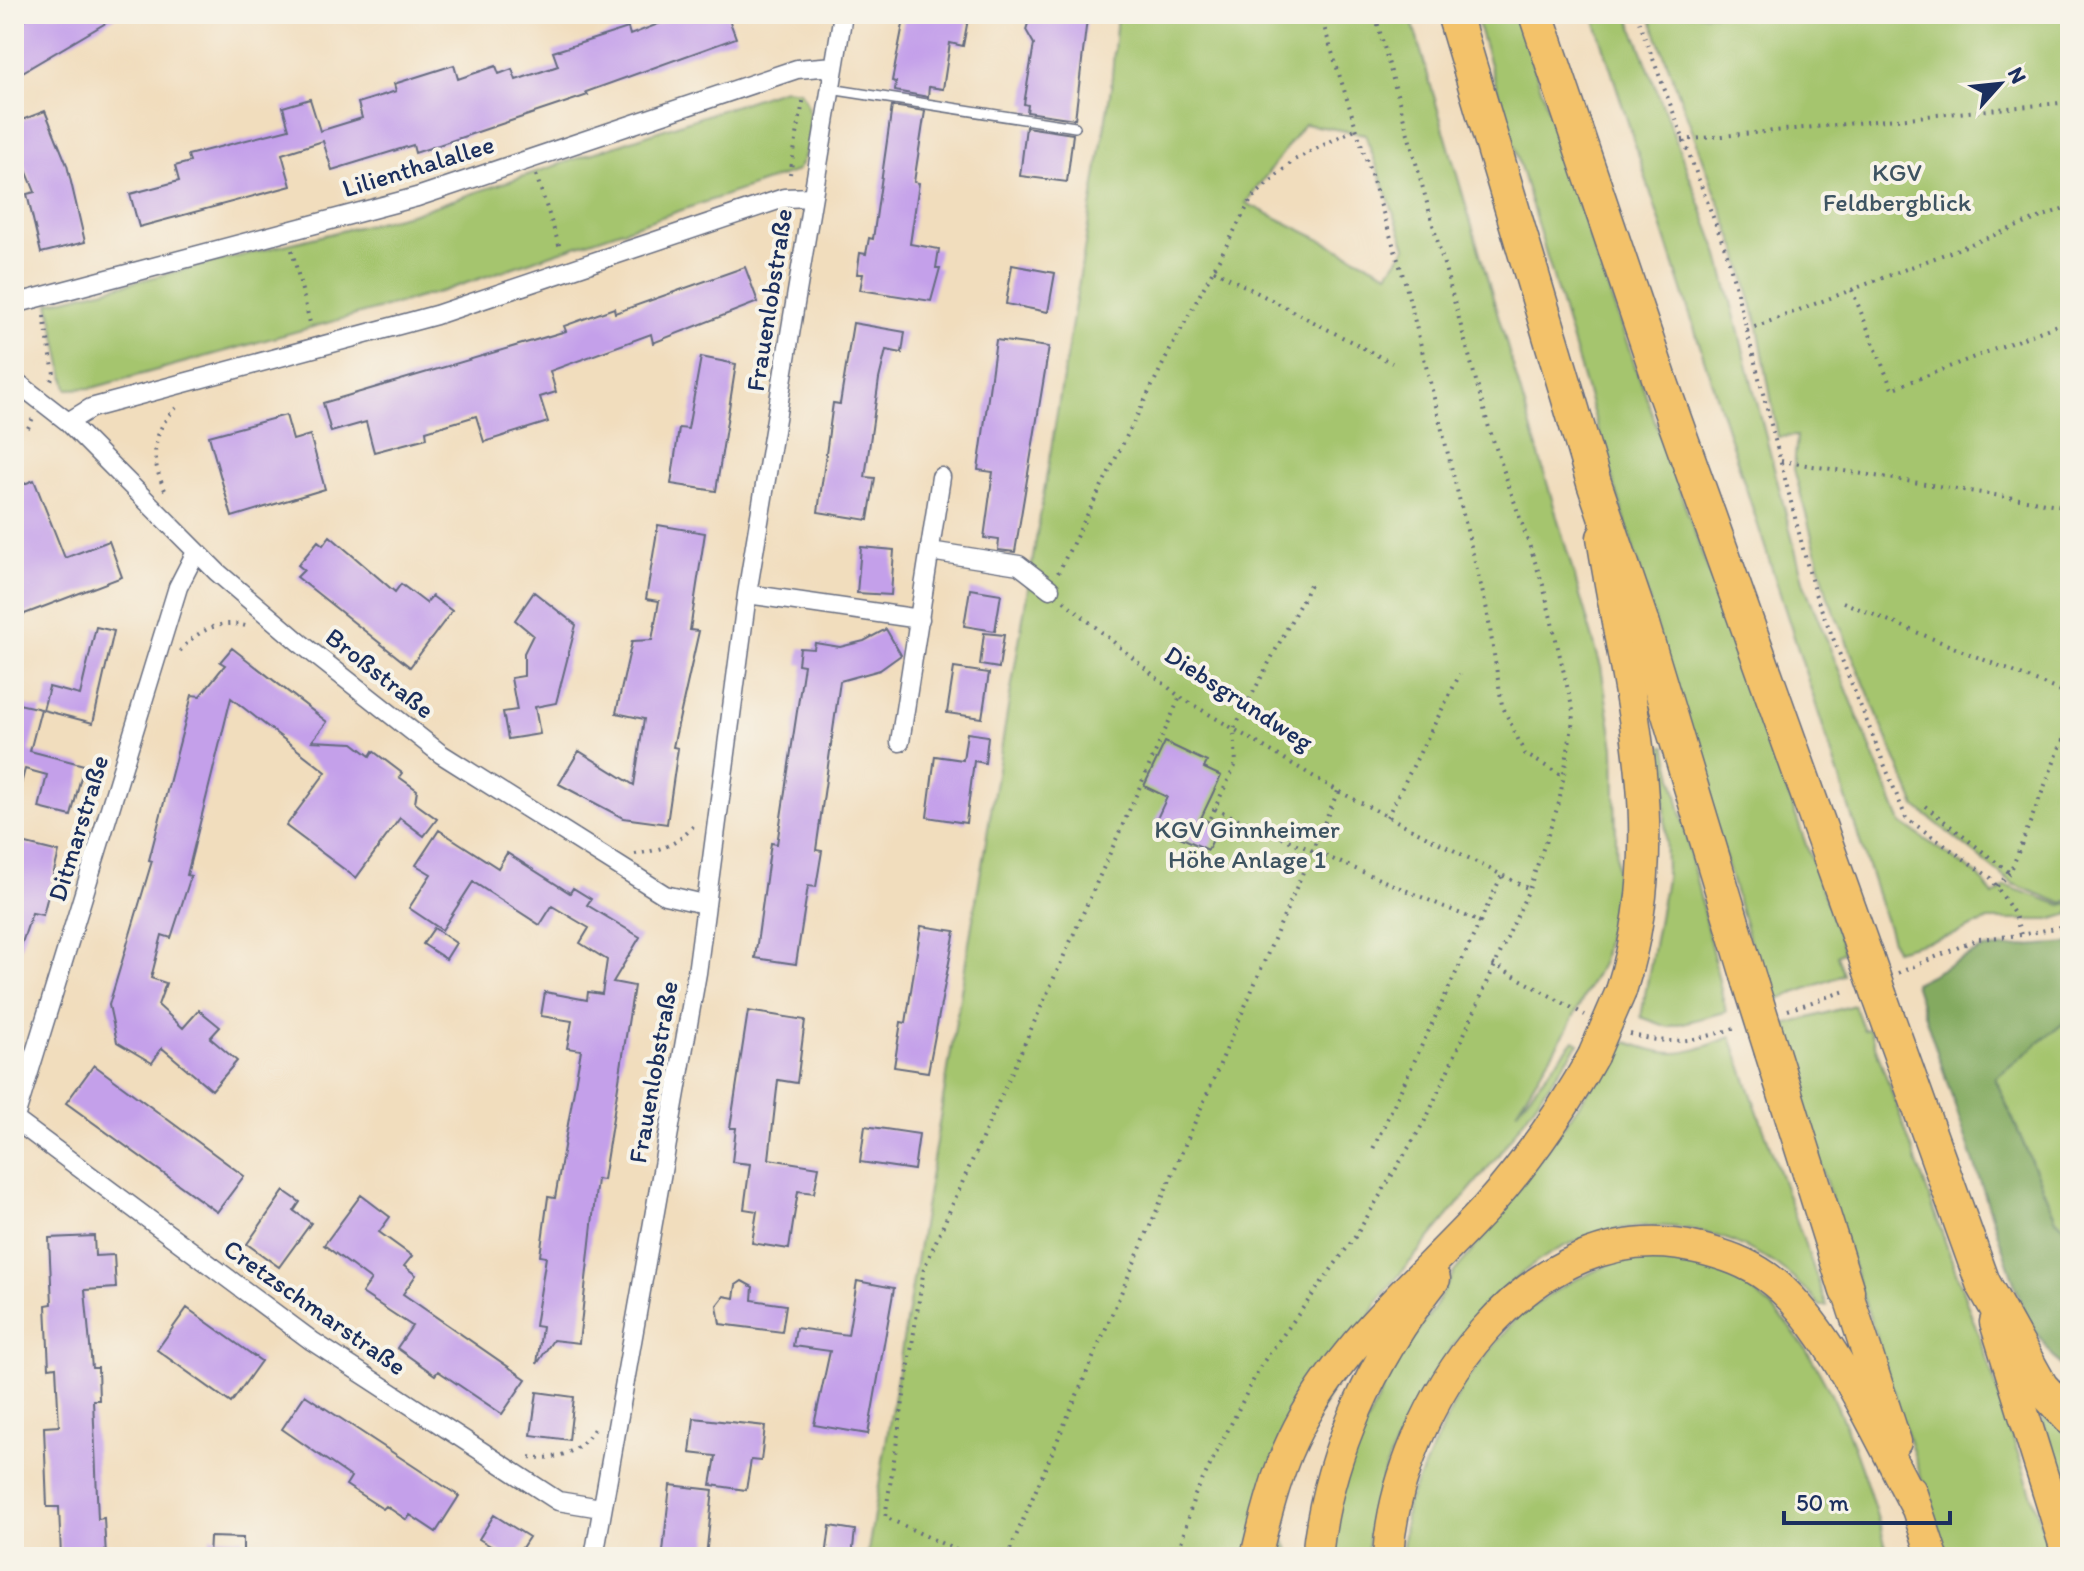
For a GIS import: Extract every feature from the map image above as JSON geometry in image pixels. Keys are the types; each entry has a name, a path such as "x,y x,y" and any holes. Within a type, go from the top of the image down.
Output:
{"highway":[{"path":"1454,14 1594,483 1640,618 1750,982 1933,1557"},
{"path":"1536,14 1665,395 1983,1283 2068,1557"},
{"path":"1317,1557 1327,1495 1351,1418 1425,1292 1549,1127 1593,1056 1621,991 1641,913 1646,810 1640,749 1594,483"},
{"path":"1256,1557 1288,1451 1322,1391 1362,1337 1485,1209"},
{"path":"1388,1557 1390,1516 1411,1452 1452,1372 1502,1310 1550,1273 1589,1255 1635,1242 1678,1243 1735,1258 1768,1277 1794,1300 1824,1338 1917,1509"},
{"path":"1983,1283 2041,1387 2070,1418"}],"street":[{"name":"Frauenlobstraße","path":"594,1557 697,973 747,594 843,14"},
{"name":"Lilienthalallee","path":"14,304 417,197 797,69 834,66"},
{"path":"14,380 68,422 91,408 436,315 784,198 812,197"},
{"name":"Broßstraße","path":"68,422 196,552 299,642 441,754 665,895 704,904"},
{"path":"900,742 941,477"},
{"path":"930,551 1019,565 1050,589"},
{"name":"Ditmarstraße","path":"14,1120 178,587 196,552"},
{"path":"747,594 920,619"},
{"name":"Cretzschmarstraße","path":"14,1120 312,1341 558,1501 601,1508"}],"lane":[{"path":"830,89 1075,127"}],"path":[{"path":"1320,14 1405,282 1487,610 1502,705 1525,754 1563,776"},
{"path":"1177,1557 1194,1497 1261,1365 1355,1237 1427,1117 1529,889 1559,803 1574,715 1543,585 1489,428 1375,14"},
{"path":"1636,14 1727,254 1814,591 1906,818 1991,878 2015,915 2021,935 2070,925"},
{"path":"790,174 804,96"},
{"path":"1682,140 2070,102"},
{"path":"1050,589 1252,198 1294,160 1357,128"},
{"path":"535,172 561,251"},
{"path":"1746,330 2070,206"},
{"path":"291,243 311,327"},
{"path":"1214,270 1392,363"},
{"path":"1852,290 1892,389 2070,320"},
{"path":"28,428 54,374 41,295"},
{"path":"168,495 157,473 154,453 159,430 180,404"},
{"path":"1781,461 2070,507"},
{"path":"1210,818 1236,764 1234,729 1312,581"},
{"name":"Diebsgrundweg","path":"1050,589 1180,697 1338,791 1529,889"},
{"path":"1843,602 2070,695"},
{"path":"179,653 201,631 217,625 231,623 255,629"},
{"path":"1387,817 1460,674"},
{"path":"971,1557 885,1517 924,1268 1180,697"},
{"path":"1997,886 2010,873 2070,722"},
{"path":"1007,1557 1338,791"},
{"path":"1925,806 2010,873"},
{"path":"1215,809 1480,922"},
{"path":"635,854 671,846 684,838 695,824"},
{"path":"1372,1151 1502,875"},
{"path":"523,1456 541,1459 567,1454 590,1436 599,1420"}],"green space":[{"name":"KGV Ginnheimer Höhe Anlage 1","path":"1117,14 1410,14 1601,667 1614,747 1617,882 1602,962 1566,1031 1516,1111 1574,1040 1579,1043 1497,1157 1380,1298 1243,1557 867,1557 1111,88","holes":["1304,124 1365,134 1406,247 1388,273 1246,203"]},
{"path":"1475,14 1517,14 1591,242 1844,951 1837,955 1844,975 1776,1000 1770,980 1762,982"},
{"path":"1593,14 1628,14 1718,252 1804,584 1901,823 1979,876 1993,896 2006,886 2061,905 2070,903 2070,914 2049,920 1988,920 1953,935 1895,950"},
{"name":"KGV Feldbergblick","path":"1649,14 2070,14 2070,900 2062,903 2013,884 1916,807 1828,597 1794,469 1797,436 1778,437 1758,326 1738,253"},
{"path":"784,89 800,91 810,120 806,152 797,171 443,291 92,388 67,389 49,303 414,213"},
{"path":"1666,746 1726,1012 1668,1027 1641,1017 1666,879 1665,806 1658,747"},
{"path":"2070,943 2070,1018 1995,1078 2056,1219 2070,1232 2070,1380 2026,1318 1914,983 1982,949"},
{"path":"1854,1005 1864,1030 1869,1029 1985,1353 2052,1557 1947,1557 1781,1043 1789,1039 1785,1025"},
{"path":"2070,1018 2070,1232 2056,1219 1995,1078"},
{"path":"1731,1037 1827,1306 1820,1306 1793,1278 1762,1256 1729,1240 1694,1230 1657,1226 1620,1229 1584,1238 1548,1255 1515,1279 1483,1310 1425,1387 1402,1430 1384,1474 1372,1517 1367,1557 1329,1557 1348,1463 1393,1367 1433,1310 1454,1272 1485,1236 1592,1086 1618,1039 1651,1050 1674,1053 1698,1049"},
{"path":"1623,1258 1676,1260 1708,1267 1746,1286 1778,1314 1806,1349 1848,1431 1889,1557 1402,1557 1407,1503 1463,1385 1517,1317 1566,1284"},
{"path":"2034,1397 2070,1439 2070,1496"},
{"path":"1270,1531 1285,1542 1293,1557 1265,1557"}],"building":[{"path":"34,14 121,14 14,77 14,26"},
{"path":"684,14 727,14 736,38 586,92 588,95 415,153 413,145 332,170 323,141 282,154 291,186 139,227 130,194 179,181 175,166 190,162 188,155 289,129 283,107 310,99 320,131 362,118 358,103 396,91 394,84 454,65 458,79 496,66 499,74 512,69 516,80 558,66 553,52 628,28 630,35"},
{"path":"905,14 969,14 963,46 950,43 943,89 929,87 928,97 895,91 896,82 892,81"},
{"path":"1031,14 1087,19 1075,119 1027,112 1028,105 1024,104 1034,44 1026,30"},
{"path":"892,106 925,111 914,182 919,183 910,244 939,249 936,268 940,268 931,301 860,290 863,274 857,274 860,253 866,254 869,238 873,239"},
{"path":"45,111 67,165 85,242 41,253 27,194 35,192 14,140 14,123"},
{"path":"1026,127 1073,134 1067,182 1020,176"},
{"path":"1012,265 1055,273 1048,312 1006,304"},
{"path":"745,267 758,302 653,343 651,334 550,371 556,392 540,397 548,422 484,442 476,416 426,431 427,438 374,452 366,422 331,432 323,403 566,331 564,326 614,308 615,313"},
{"path":"853,323 905,332 902,353 886,350 879,379 865,477 875,478 868,520 818,512 833,403 840,404"},
{"path":"996,340 1049,347 1015,552 998,550 999,540 984,538 993,472 978,470"},
{"path":"701,357 736,364 716,491 671,484 679,428 688,429"},
{"path":"286,415 293,440 310,435 325,489 232,517 209,436"},
{"path":"34,480 65,558 109,541 122,577 14,618 14,488"},
{"path":"658,525 705,533 690,630 699,631 673,747 678,748 667,824 623,818 559,784 579,751 634,785 644,719 616,713 632,641 652,640 659,601 646,599"},
{"path":"330,536 395,592 401,584 426,603 432,596 452,611 410,667 297,577 304,570 298,565 318,541 323,545"},
{"path":"861,547 894,550 891,595 857,593"},
{"path":"970,589 1001,594 995,631 964,626"},
{"path":"534,592 576,625 556,703 535,707 540,734 508,739 503,712 517,710 511,678 524,676 524,653 533,635 515,620"},
{"path":"96,627 114,631 93,723 43,710 49,687 80,695"},
{"path":"886,629 901,655 880,670 840,681 816,850 822,851 816,887 808,886 796,964 755,958 771,843 777,844 804,665 798,664 800,648 814,649 815,643 840,647 864,641"},
{"path":"984,633 1004,635 999,668 980,665"},
{"path":"232,648 327,722 312,741 353,743 370,756 373,751 402,773 399,777 417,790 415,803 437,819 424,836 400,818 356,878 286,826 326,772 231,698 187,875 191,876 171,938 162,935 151,978 166,983 158,1005 183,1028 199,1010 220,1027 210,1038 237,1061 212,1090 162,1048 152,1063 117,1042 109,1005 152,861 149,860 192,695 200,696 225,665 220,662"},
{"path":"954,668 989,673 982,718 947,713"},
{"path":"14,703 41,709 30,751 84,765 71,816 39,808 47,775 25,769 20,788 14,787"},
{"path":"967,733 988,736 985,763 974,761 966,823 927,817 935,756 963,760"},
{"path":"1165,742 1207,762 1204,768 1221,776 1201,818 1219,827 1208,850 1154,825 1167,797 1144,786"},
{"path":"439,830 498,868 507,853 570,893 573,888 591,899 587,905 640,937 613,982 634,986 603,1180 597,1179 579,1343 553,1340 537,1364 542,1327 535,1326 546,1257 540,1256 548,1197 555,1198 581,1050 567,1048 572,1021 541,1016 545,992 587,1000 588,992 602,994 607,960 580,943 589,928 552,906 540,925 473,882 442,930 409,908 431,874 416,865"},
{"path":"14,841 59,852 43,915 32,913 17,958 14,958"},
{"path":"921,926 955,931 928,1072 894,1067 901,1022 906,1023"},
{"path":"434,928 456,943 446,959 423,944"},
{"path":"748,1011 805,1020 797,1083 778,1080 769,1159 819,1167 814,1193 798,1191 789,1249 752,1243 757,1211 744,1209 750,1164 732,1162 736,1128 730,1128"},
{"path":"94,1065 244,1176 217,1212 66,1103"},
{"path":"865,1126 919,1134 914,1170 860,1162"},
{"path":"284,1191 300,1202 294,1211 311,1223 279,1267 247,1244"},
{"path":"361,1195 390,1217 379,1232 412,1256 404,1266 416,1275 403,1294 526,1379 502,1414 438,1371 435,1375 397,1348 412,1326 362,1293 371,1280 324,1245"},
{"path":"94,1236 95,1256 114,1255 116,1288 85,1290 92,1368 98,1368 99,1400 93,1400 98,1519 104,1518 106,1557 61,1557 59,1507 47,1507 44,1427 59,1426 56,1367 49,1368 46,1305 52,1304 49,1238"},
{"path":"742,1281 753,1287 752,1300 786,1305 782,1332 720,1324 717,1305 724,1296 734,1298 736,1285"},
{"path":"857,1281 894,1288 868,1434 814,1425 830,1351 793,1346 796,1328 848,1335"},
{"path":"187,1308 261,1361 231,1403 157,1350"},
{"path":"537,1392 574,1397 569,1440 531,1435"},
{"path":"305,1395 459,1496 436,1532 410,1515 407,1520 386,1506 383,1509 346,1485 351,1477 282,1429"},
{"path":"694,1418 765,1426 761,1461 751,1460 746,1490 711,1485 716,1456 690,1453"},
{"path":"670,1485 713,1490 706,1557 663,1552"},
{"path":"494,1515 529,1537 516,1557 509,1557 479,1539"},
{"path":"830,1526 855,1530 852,1557 826,1557"},
{"path":"210,1537 243,1538 243,1557 209,1557"}]}
